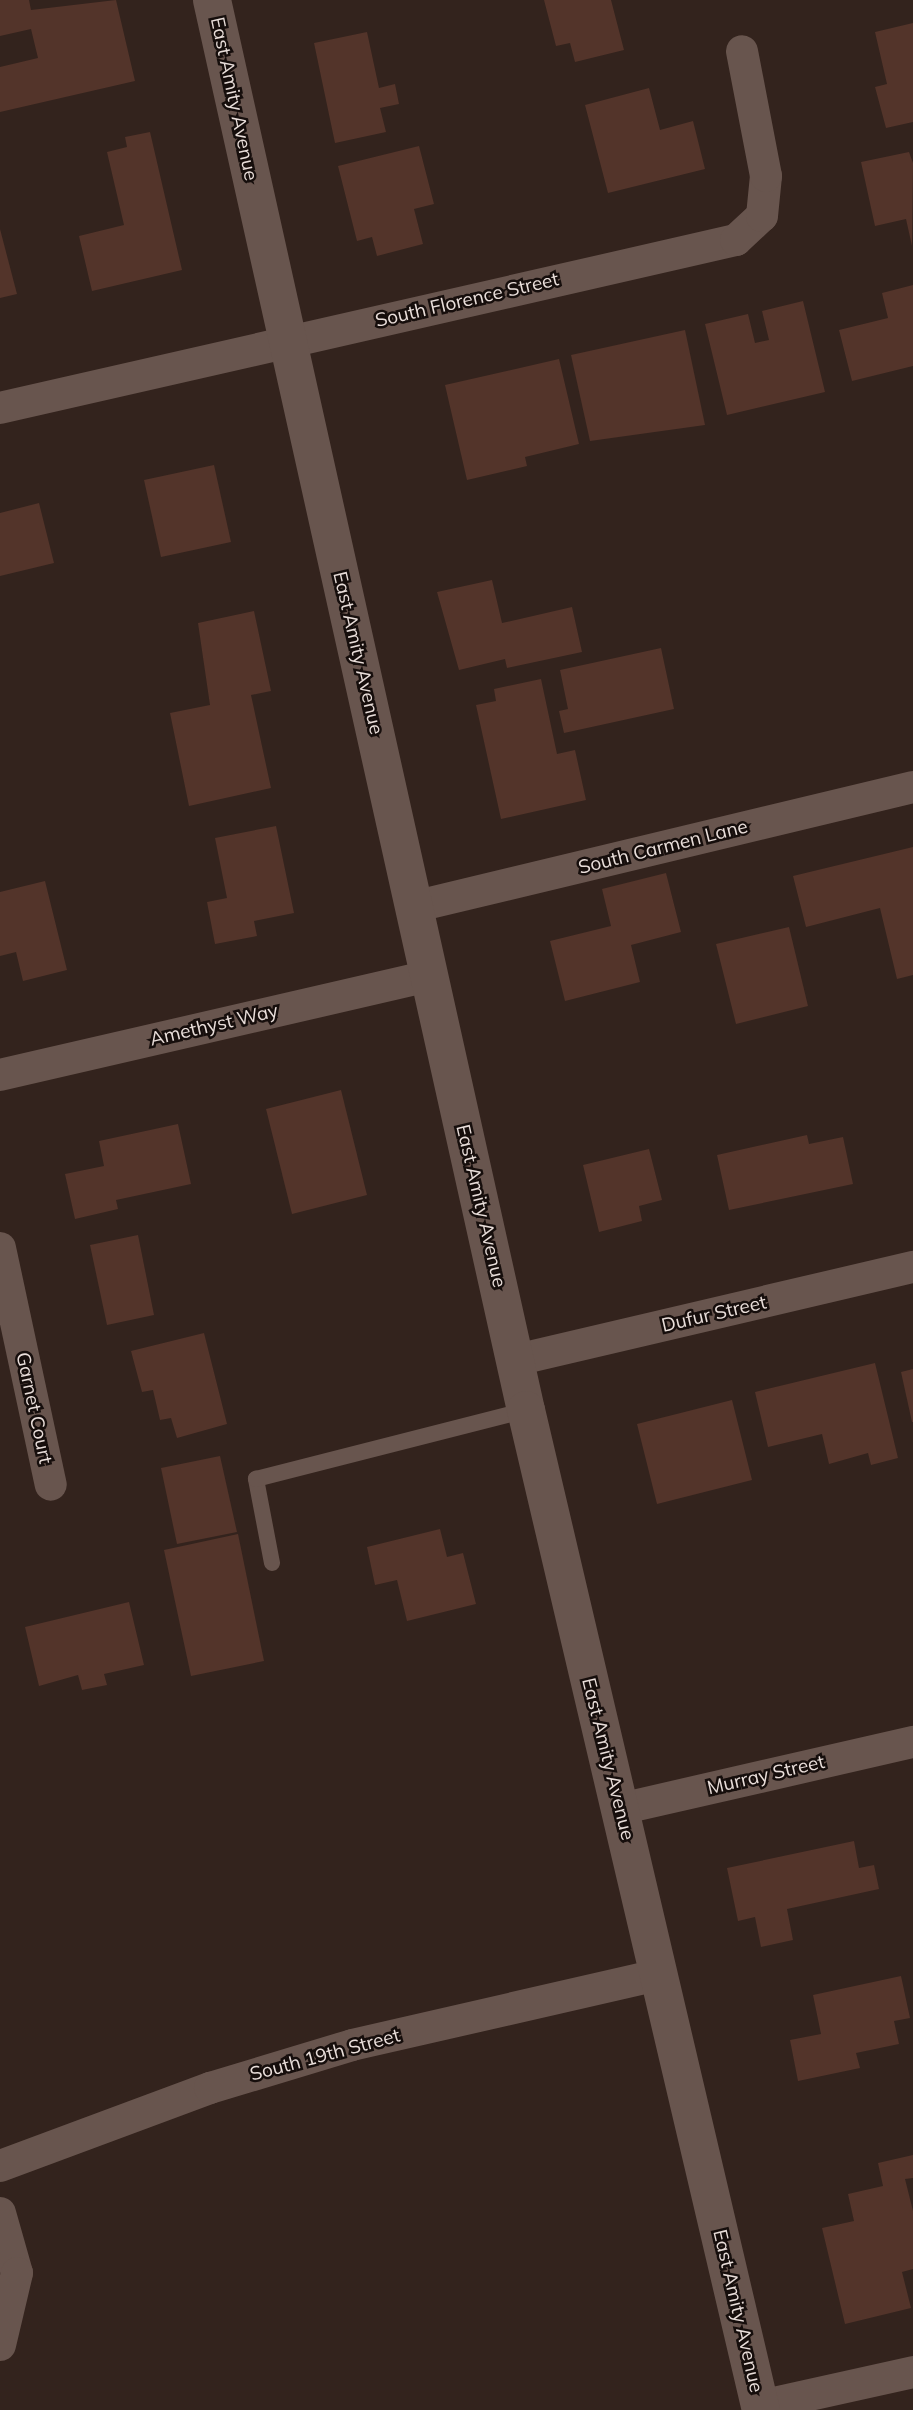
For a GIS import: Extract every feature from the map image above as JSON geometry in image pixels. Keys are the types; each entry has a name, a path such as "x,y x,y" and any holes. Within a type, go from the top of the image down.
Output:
{"main road":[{"name":"East Amity Avenue","path":"212,0 526,1410 760,2408"}],"street":[{"name":"South Florence Street","path":"0,408 287,340 736,240 762,216 766,176 742,51"},
{"name":"South Carmen Lane","path":"413,907 913,787"},
{"name":"Amethyst Way","path":"0,1075 428,976"},
{"name":"Garnet Court","path":"0,1248 51,1485"},
{"name":"Dufur Street","path":"516,1360 913,1267"},
{"name":"Murray Street","path":"620,1809 913,1742"},
{"name":"South 19th Street","path":"0,2166 210,2088 352,2045 659,1975"},
{"path":"0,2213 17,2273 0,2345"},
{"path":"760,2408 913,2372"}],"lane":[{"path":"272,1563 256,1479 526,1410"}],"building":[{"path":"0,0 29,0 31,10 116,0 135,81 0,112 0,67 38,58 31,29 0,36"},
{"path":"544,0 611,0 624,50 575,62 570,43 556,46"},
{"path":"913,23 913,122 886,128 875,87 887,84 875,32"},
{"path":"367,32 379,88 395,84 399,104 380,108 386,132 335,143 314,43"},
{"path":"649,88 660,130 693,121 705,169 608,193 585,105"},
{"path":"150,132 182,270 92,291 79,236 124,225 107,152 127,147 125,137"},
{"path":"419,146 434,204 414,209 423,244 377,256 372,237 357,241 338,166"},
{"path":"909,152 913,163 912,246 906,219 875,226 861,162"},
{"path":"0,229 17,294 0,298"},
{"path":"913,285 913,366 852,381 839,330 888,318 882,293"},
{"path":"803,301 825,392 727,415 705,324 748,314 755,343 769,340 762,311"},
{"path":"685,330 705,425 590,441 571,355"},
{"path":"559,359 579,444 525,457 527,466 467,480 445,385"},
{"path":"214,465 231,542 161,557 144,480"},
{"path":"39,503 54,563 0,576 0,513"},
{"path":"492,580 502,623 572,607 582,652 507,668 505,659 459,670 437,592"},
{"path":"254,611 271,691 251,695 271,788 189,806 170,713 210,705 198,623"},
{"path":"661,648 674,709 564,733 559,711 568,709 560,670"},
{"path":"541,679 557,754 575,750 586,800 501,819 476,705 496,701 494,689"},
{"path":"276,826 294,913 254,921 257,936 215,944 207,902 227,898 215,838"},
{"path":"913,847 913,975 897,979 880,908 806,927 793,876"},
{"path":"666,873 681,932 631,945 640,982 565,1001 550,941 611,926 602,889"},
{"path":"45,881 67,970 23,981 16,952 0,956 0,892"},
{"path":"789,927 808,1006 736,1024 716,944"},
{"path":"341,1090 367,1195 292,1214 266,1109"},
{"path":"178,1124 191,1184 116,1200 118,1209 75,1219 65,1174 104,1166 99,1141"},
{"path":"807,1135 809,1144 843,1137 853,1184 729,1210 717,1155"},
{"path":"649,1149 662,1200 639,1206 642,1221 599,1232 583,1165"},
{"path":"138,1235 154,1315 107,1325 90,1245"},
{"path":"204,1333 227,1424 177,1438 171,1418 160,1420 153,1390 142,1392 131,1351"},
{"path":"875,1363 898,1458 871,1465 868,1453 829,1464 822,1434 768,1447 755,1392"},
{"path":"913,1369 913,1422 912,1422 901,1372"},
{"path":"732,1400 752,1480 657,1504 637,1424"},
{"path":"220,1456 237,1532 177,1544 161,1468"},
{"path":"440,1529 447,1557 463,1553 476,1604 407,1621 397,1580 375,1585 367,1547"},
{"path":"238,1534 264,1661 191,1676 164,1550"},
{"path":"129,1602 144,1665 104,1674 107,1685 82,1690 78,1675 39,1686 25,1627"},
{"path":"854,1841 859,1868 874,1865 879,1889 787,1909 793,1940 761,1947 755,1917 738,1921 727,1868"},
{"path":"901,1976 910,2018 894,2021 899,2044 856,2053 860,2068 798,2081 790,2040 821,2034 813,1995"},
{"path":"913,2155 913,2178 905,2179 913,2211 913,2269 902,2272 911,2308 845,2324 822,2228 854,2221 848,2194 883,2186 878,2163"}]}
